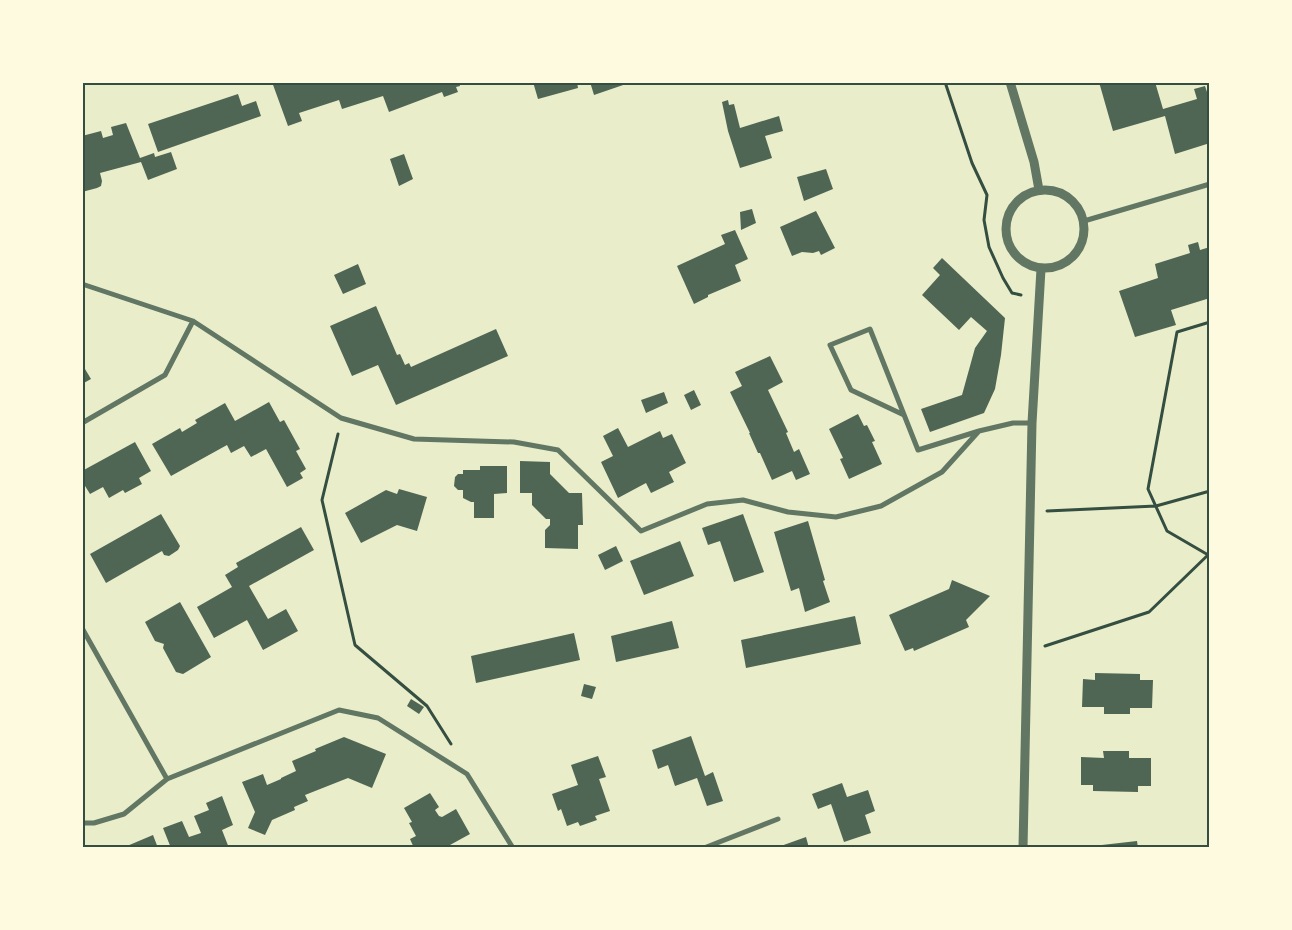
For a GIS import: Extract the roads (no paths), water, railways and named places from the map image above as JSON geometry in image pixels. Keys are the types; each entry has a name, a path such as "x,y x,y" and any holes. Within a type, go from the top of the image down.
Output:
{"street":[{"path":"1010,82 1034,162 1039,190"},
{"path":"1084,221 1210,184"},
{"path":"1039,190 1051,190 1063,194 1080,210 1084,221 1084,234 1081,245 1074,256 1065,264 1054,268 1041,269 1029,265 1018,258 1010,248 1006,237 1006,224 1009,212 1027,194 1039,190"},
{"path":"1023,848 1032,423 1041,269"},
{"path":"82,284 193,321 341,418 414,439 514,442 558,450 641,531 707,504 743,500 788,512 836,516 881,506 942,472 979,431"},
{"path":"82,424 165,375 193,321"},
{"path":"904,415 851,390 830,345 870,329 918,450 979,431 1013,423 1032,423"},
{"path":"82,628 167,779"},
{"path":"82,823 94,824 124,814 167,779 339,710 378,718 467,774 513,848"},
{"path":"704,848 778,819"}]}
